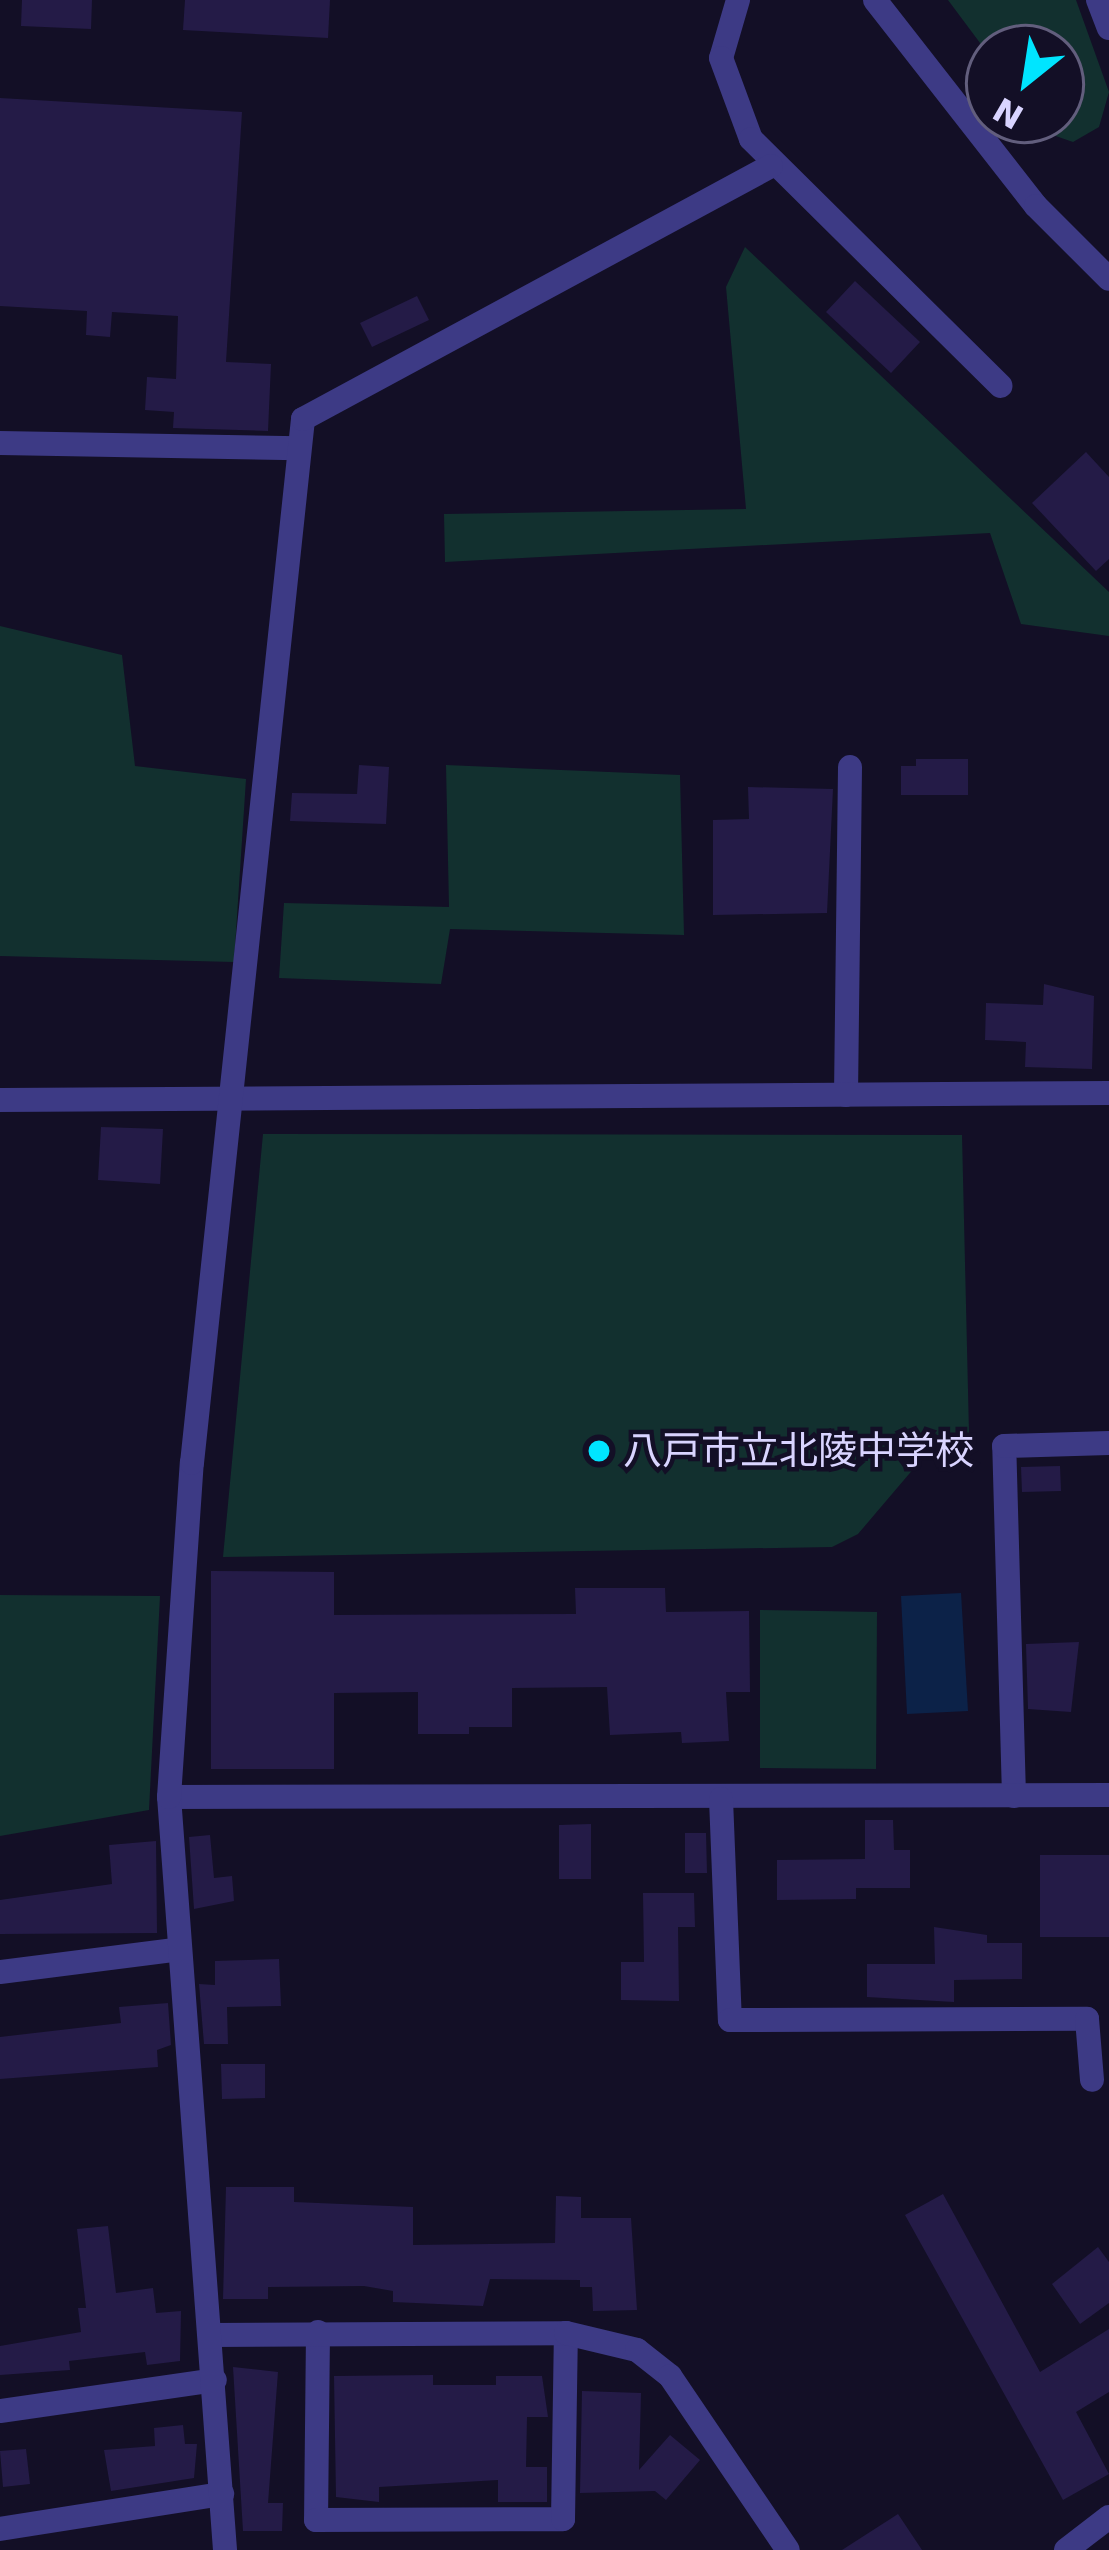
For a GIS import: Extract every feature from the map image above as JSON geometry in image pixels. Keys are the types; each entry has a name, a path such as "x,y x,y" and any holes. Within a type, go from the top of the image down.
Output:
{"street":[{"path":"739,0 721,58 732,101 771,166 1001,386"},
{"path":"875,0 1036,206 1109,279"},
{"path":"1098,0 1109,28"},
{"path":"225,2550 215,2380 175,1951 169,1797 192,1463 303,419 325,401 771,166"},
{"path":"0,443 299,448"},
{"path":"846,1095 850,767"},
{"path":"0,1100 232,1103 1109,1093"},
{"path":"1014,1796 1004,1446 1109,1443"},
{"path":"169,1797 1109,1795"},
{"path":"722,1799 730,2020 1087,2019 1092,2080"},
{"path":"0,1972 175,1951"},
{"path":"318,2332 316,2520 563,2519 566,2333"},
{"path":"211,2335 566,2333 637,2350 670,2376 788,2550"},
{"path":"0,2411 215,2380"},
{"path":"0,2529 222,2494"},
{"path":"1066,2550 1109,2517"}],"green space":[{"path":"948,0 1076,0 1085,24 966,24"},
{"path":"1085,25 1109,92 1099,127 1085,135"},
{"path":"745,247 1109,592 1109,636 1021,624 990,533 445,562 444,514 746,509 726,287"},
{"path":"0,626 122,655 135,766 246,779 234,962 0,956"},
{"path":"446,765 680,775 684,935 450,929 441,984 279,978 284,903 449,907"},
{"path":"263,1134 962,1135 969,1433 932,1447 858,1534 832,1547 223,1557"},
{"path":"0,1595 160,1596 149,1810 0,1836"},
{"path":"760,1610 877,1612 876,1769 760,1768"}],"water":[{"path":"961,1593 968,1711 907,1714 901,1596"}],"building":[{"path":"22,0 92,0 91,29 21,26"},
{"path":"185,0 330,0 328,38 183,30"},
{"path":"0,98 242,112 226,362 271,364 268,431 173,428 174,412 145,410 147,377 176,379 178,316 112,312 110,337 86,335 87,311 0,306"},
{"path":"855,281 920,342 891,373 826,312"},
{"path":"417,296 429,320 372,347 360,323"},
{"path":"1086,452 1109,477 1109,559 1096,571 1032,503"},
{"path":"916,759 968,759 968,795 901,795 901,766 916,766"},
{"path":"359,765 389,767 386,824 290,821 292,793 357,794"},
{"path":"748,787 833,789 827,913 713,915 713,820 749,819"},
{"path":"1044,984 1094,996 1092,1069 1025,1067 1026,1042 985,1040 986,1003 1043,1005"},
{"path":"101,1127 163,1129 160,1184 98,1180"},
{"path":"1060,1466 1061,1491 1022,1492 1021,1467"},
{"path":"211,1571 334,1572 334,1615 576,1614 575,1588 665,1588 666,1612 749,1611 750,1692 726,1692 729,1741 682,1743 681,1732 610,1735 607,1687 512,1688 512,1727 469,1727 469,1734 418,1734 418,1692 334,1693 334,1769 211,1769"},
{"path":"1079,1642 1071,1712 1028,1709 1026,1644"},
{"path":"865,1820 893,1820 894,1850 910,1850 910,1888 856,1888 856,1899 777,1900 777,1860 865,1859"},
{"path":"591,1824 591,1879 559,1879 559,1825"},
{"path":"685,1833 706,1833 707,1873 685,1873"},
{"path":"210,1835 214,1878 232,1876 234,1901 194,1909 189,1837"},
{"path":"156,1841 157,1933 0,1934 0,1900 112,1884 109,1845"},
{"path":"1040,1855 1109,1855 1109,1937 1040,1937"},
{"path":"643,1893 694,1893 695,1927 678,1927 679,2001 621,2000 621,1962 644,1962"},
{"path":"934,1927 987,1935 987,1943 1022,1943 1022,1979 954,1980 954,2002 867,1997 867,1964 935,1964"},
{"path":"279,1959 281,2006 227,2007 228,2044 204,2044 199,1984 215,1985 215,1961"},
{"path":"168,2003 171,2045 157,2050 158,2067 0,2079 0,2037 121,2023 119,2007"},
{"path":"221,2064 265,2064 265,2098 222,2099"},
{"path":"226,2187 294,2187 294,2202 413,2207 413,2245 555,2243 556,2196 581,2197 581,2218 631,2218 637,2310 593,2311 592,2287 580,2287 580,2280 490,2279 483,2306 393,2302 393,2291 364,2286 268,2287 268,2299 223,2299"},
{"path":"943,2194 1040,2372 1109,2329 1109,2392 1076,2412 1109,2474 1063,2500 905,2215"},
{"path":"108,2226 116,2293 153,2288 156,2313 181,2311 180,2361 147,2365 145,2352 69,2361 70,2370 0,2375 0,2346 81,2332 78,2308 86,2308 77,2229"},
{"path":"1098,2247 1109,2262 1109,2303 1080,2324 1052,2284"},
{"path":"233,2367 278,2372 268,2503 283,2503 282,2531 243,2531"},
{"path":"433,2375 433,2385 496,2385 496,2376 542,2376 548,2417 527,2417 526,2467 547,2467 547,2502 498,2502 498,2480 379,2487 379,2502 336,2497 334,2376"},
{"path":"582,2391 641,2393 639,2470 670,2435 700,2460 666,2500 655,2491 580,2493"},
{"path":"183,2425 185,2444 197,2444 194,2478 111,2491 104,2450 155,2446 154,2428"},
{"path":"26,2449 30,2484 3,2487 0,2451"},
{"path":"898,2514 922,2550 842,2550"}],"place":[{"name":"八戸市立北陵中学校","path":"599,1451"}]}
